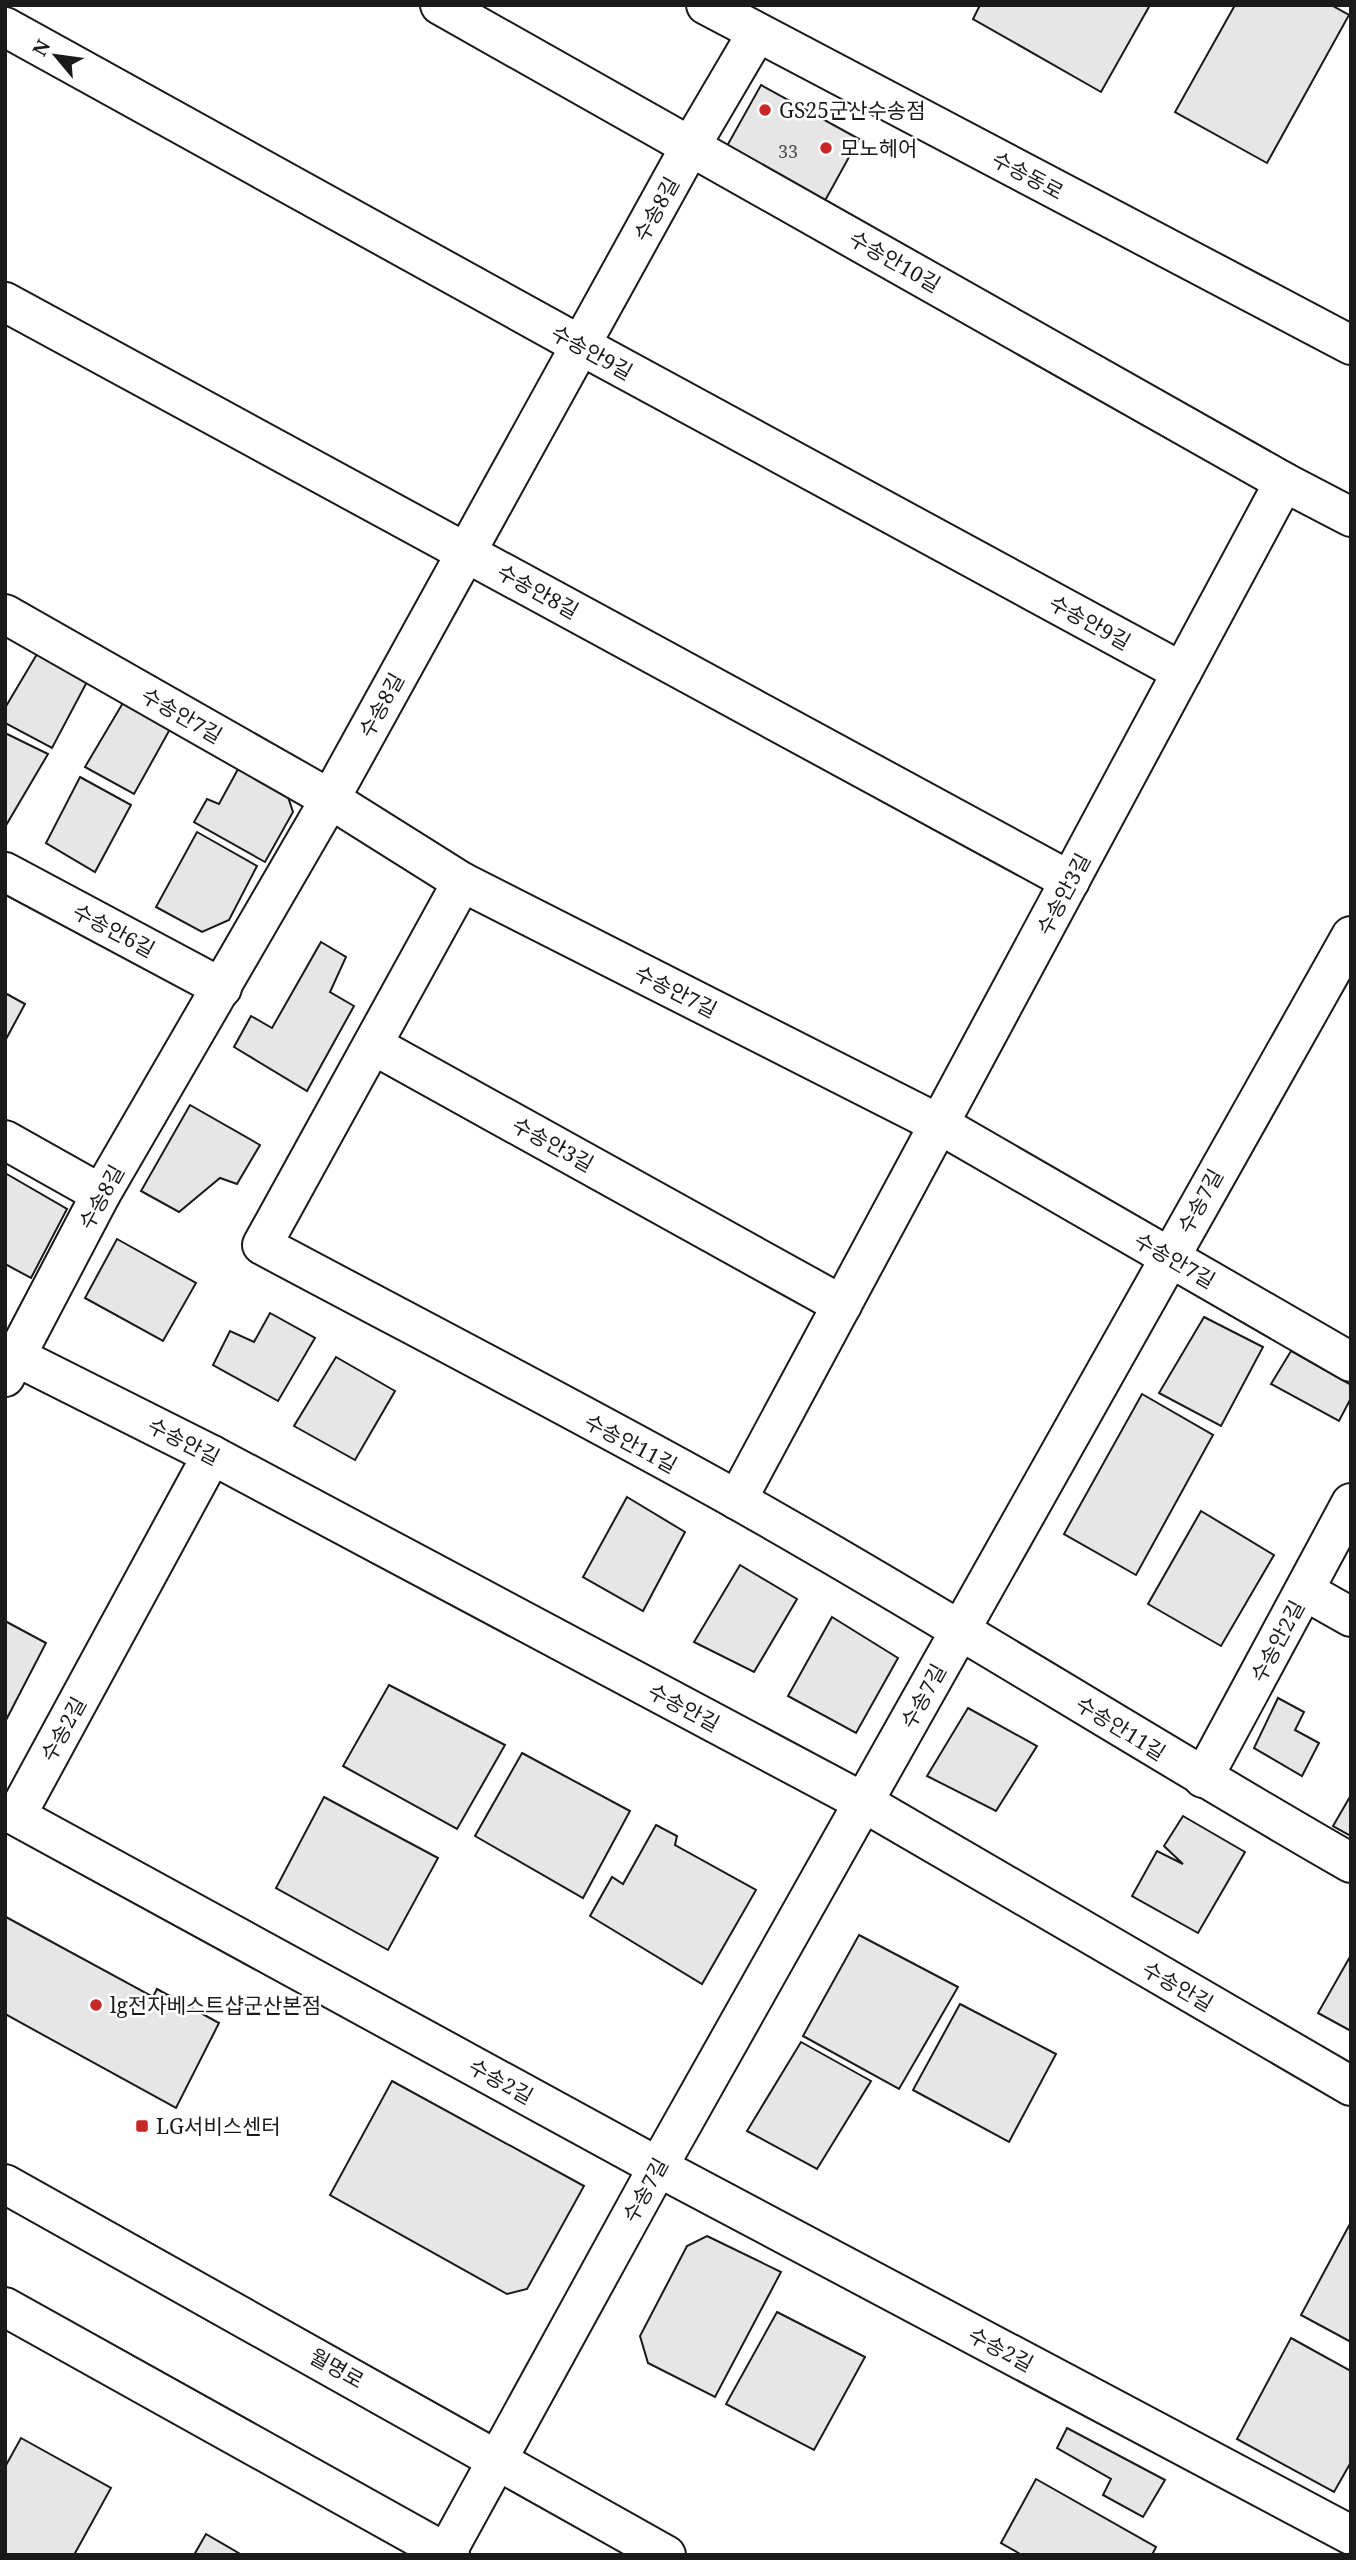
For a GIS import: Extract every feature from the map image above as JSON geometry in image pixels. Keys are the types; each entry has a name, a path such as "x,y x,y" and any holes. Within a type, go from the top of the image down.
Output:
{"street":[{"name":"수송안10길","path":"440,5 1283,482 1351,517"},
{"name":"수송동로","path":"706,5 1351,345"},
{"name":"수송안9길","path":"5,27 580,345 1182,672"},
{"name":"수송8길","path":"9,1362 102,1194 330,799 690,147 757,33"},
{"name":"수송안8길","path":"5,302 1070,881"},
{"name":"수송안3길","path":"737,1500 1283,482"},
{"name":"수송안7길","path":"5,614 330,799 462,882 937,1123 1351,1362"},
{"name":"수송안6길","path":"5,872 222,988"},
{"name":"수송안11길","path":"462,882 262,1245 737,1500 961,1630 1203,1778 1351,1863"},
{"name":"수송7길","path":"447,2554 658,2167 1351,936"},
{"name":"수송안3길","path":"373,1045 842,1305"},
{"path":"5,1140 102,1194"},
{"name":"수송안길","path":"9,1362 212,1455 863,1802 1351,2086"},
{"name":"수송2길","path":"212,1455 16,1816 658,2167 1351,2535"},
{"name":"수송안2길","path":"1203,1778 1351,1503"},
{"path":"1305,1591 1351,1617"},
{"name":"월명로","path":"5,2184 498,2458 666,2555"},
{"path":"5,2307 447,2554"}],"building":[{"path":"980,5 1150,5 1101,92 973,19"},
{"path":"1235,5 1331,5 1349,15 1267,163 1175,112"},
{"path":"761,85 859,139 816,217 718,162"},
{"path":"37,654 88,680 52,748 5,723 5,708"},
{"path":"127,696 174,722 134,794 85,767"},
{"path":"5,733 48,754 5,827"},
{"path":"243,760 283,782 293,812 265,862 194,822 207,799 219,804"},
{"path":"80,777 131,805 95,872 46,843"},
{"path":"197,832 257,866 229,920 202,932 156,907"},
{"path":"321,942 346,957 330,992 354,1006 307,1091 234,1047 251,1016 272,1028"},
{"path":"5,993 25,1004 5,1041"},
{"path":"190,1105 260,1145 237,1184 220,1178 179,1212 141,1191"},
{"path":"5,1173 67,1209 31,1278 5,1264"},
{"path":"117,1239 196,1283 163,1341 85,1298"},
{"path":"270,1313 315,1338 278,1401 213,1365 230,1331 254,1342"},
{"path":"1204,1317 1263,1347 1221,1426 1159,1393"},
{"path":"1291,1351 1351,1385 1351,1398 1339,1421 1271,1384"},
{"path":"336,1357 395,1391 355,1460 294,1426"},
{"path":"1142,1394 1213,1435 1136,1575 1064,1534"},
{"path":"627,1497 685,1532 643,1611 583,1577"},
{"path":"1201,1511 1274,1555 1221,1646 1148,1604"},
{"path":"740,1565 797,1599 754,1672 694,1642"},
{"path":"832,1617 898,1658 856,1733 788,1696"},
{"path":"5,1621 46,1643 5,1722"},
{"path":"389,1685 505,1745 457,1829 343,1766"},
{"path":"1278,1698 1304,1712 1295,1730 1319,1743 1302,1776 1254,1748"},
{"path":"968,1708 1037,1746 996,1811 927,1776"},
{"path":"522,1753 630,1811 583,1898 475,1836"},
{"path":"1351,1795 1351,1836 1333,1826"},
{"path":"324,1797 438,1858 388,1950 276,1888"},
{"path":"1183,1816 1245,1852 1198,1933 1132,1896 1157,1851 1183,1864 1164,1846"},
{"path":"656,1825 677,1836 675,1845 756,1890 702,1984 590,1916 612,1877 623,1884"},
{"name":"lg전자베스트샵군산본점","path":"6,1917 153,1997 157,1989 219,2023 176,2108 5,2014"},
{"path":"859,1935 958,1987 899,2089 803,2036"},
{"path":"1351,1955 1351,2031 1318,2013"},
{"path":"960,2004 1056,2054 1009,2142 913,2090"},
{"path":"801,2042 871,2081 817,2169 747,2131"},
{"path":"392,2081 584,2186 527,2289 507,2294 330,2195"},
{"path":"1351,2222 1351,2342 1301,2315"},
{"path":"707,2236 781,2272 715,2397 648,2363 640,2336 687,2246"},
{"path":"777,2312 865,2357 814,2450 726,2404"},
{"path":"1291,2338 1351,2371 1351,2462 1334,2492 1237,2439"},
{"path":"1067,2428 1165,2480 1143,2517 1103,2495 1111,2479 1057,2448"},
{"path":"21,2438 111,2488 74,2555 5,2555 5,2467"},
{"path":"1036,2479 1156,2547 1152,2555 1022,2555 1001,2543"},
{"path":"206,2534 242,2555 194,2555"}],"place":[{"name":"GS25군산수송점","path":"765,110"},
{"name":"모노헤어","path":"826,148"},
{"name":"lg전자베스트샵군산본점","path":"96,2005"},
{"name":"LG서비스센터","path":"142,2126"}]}
